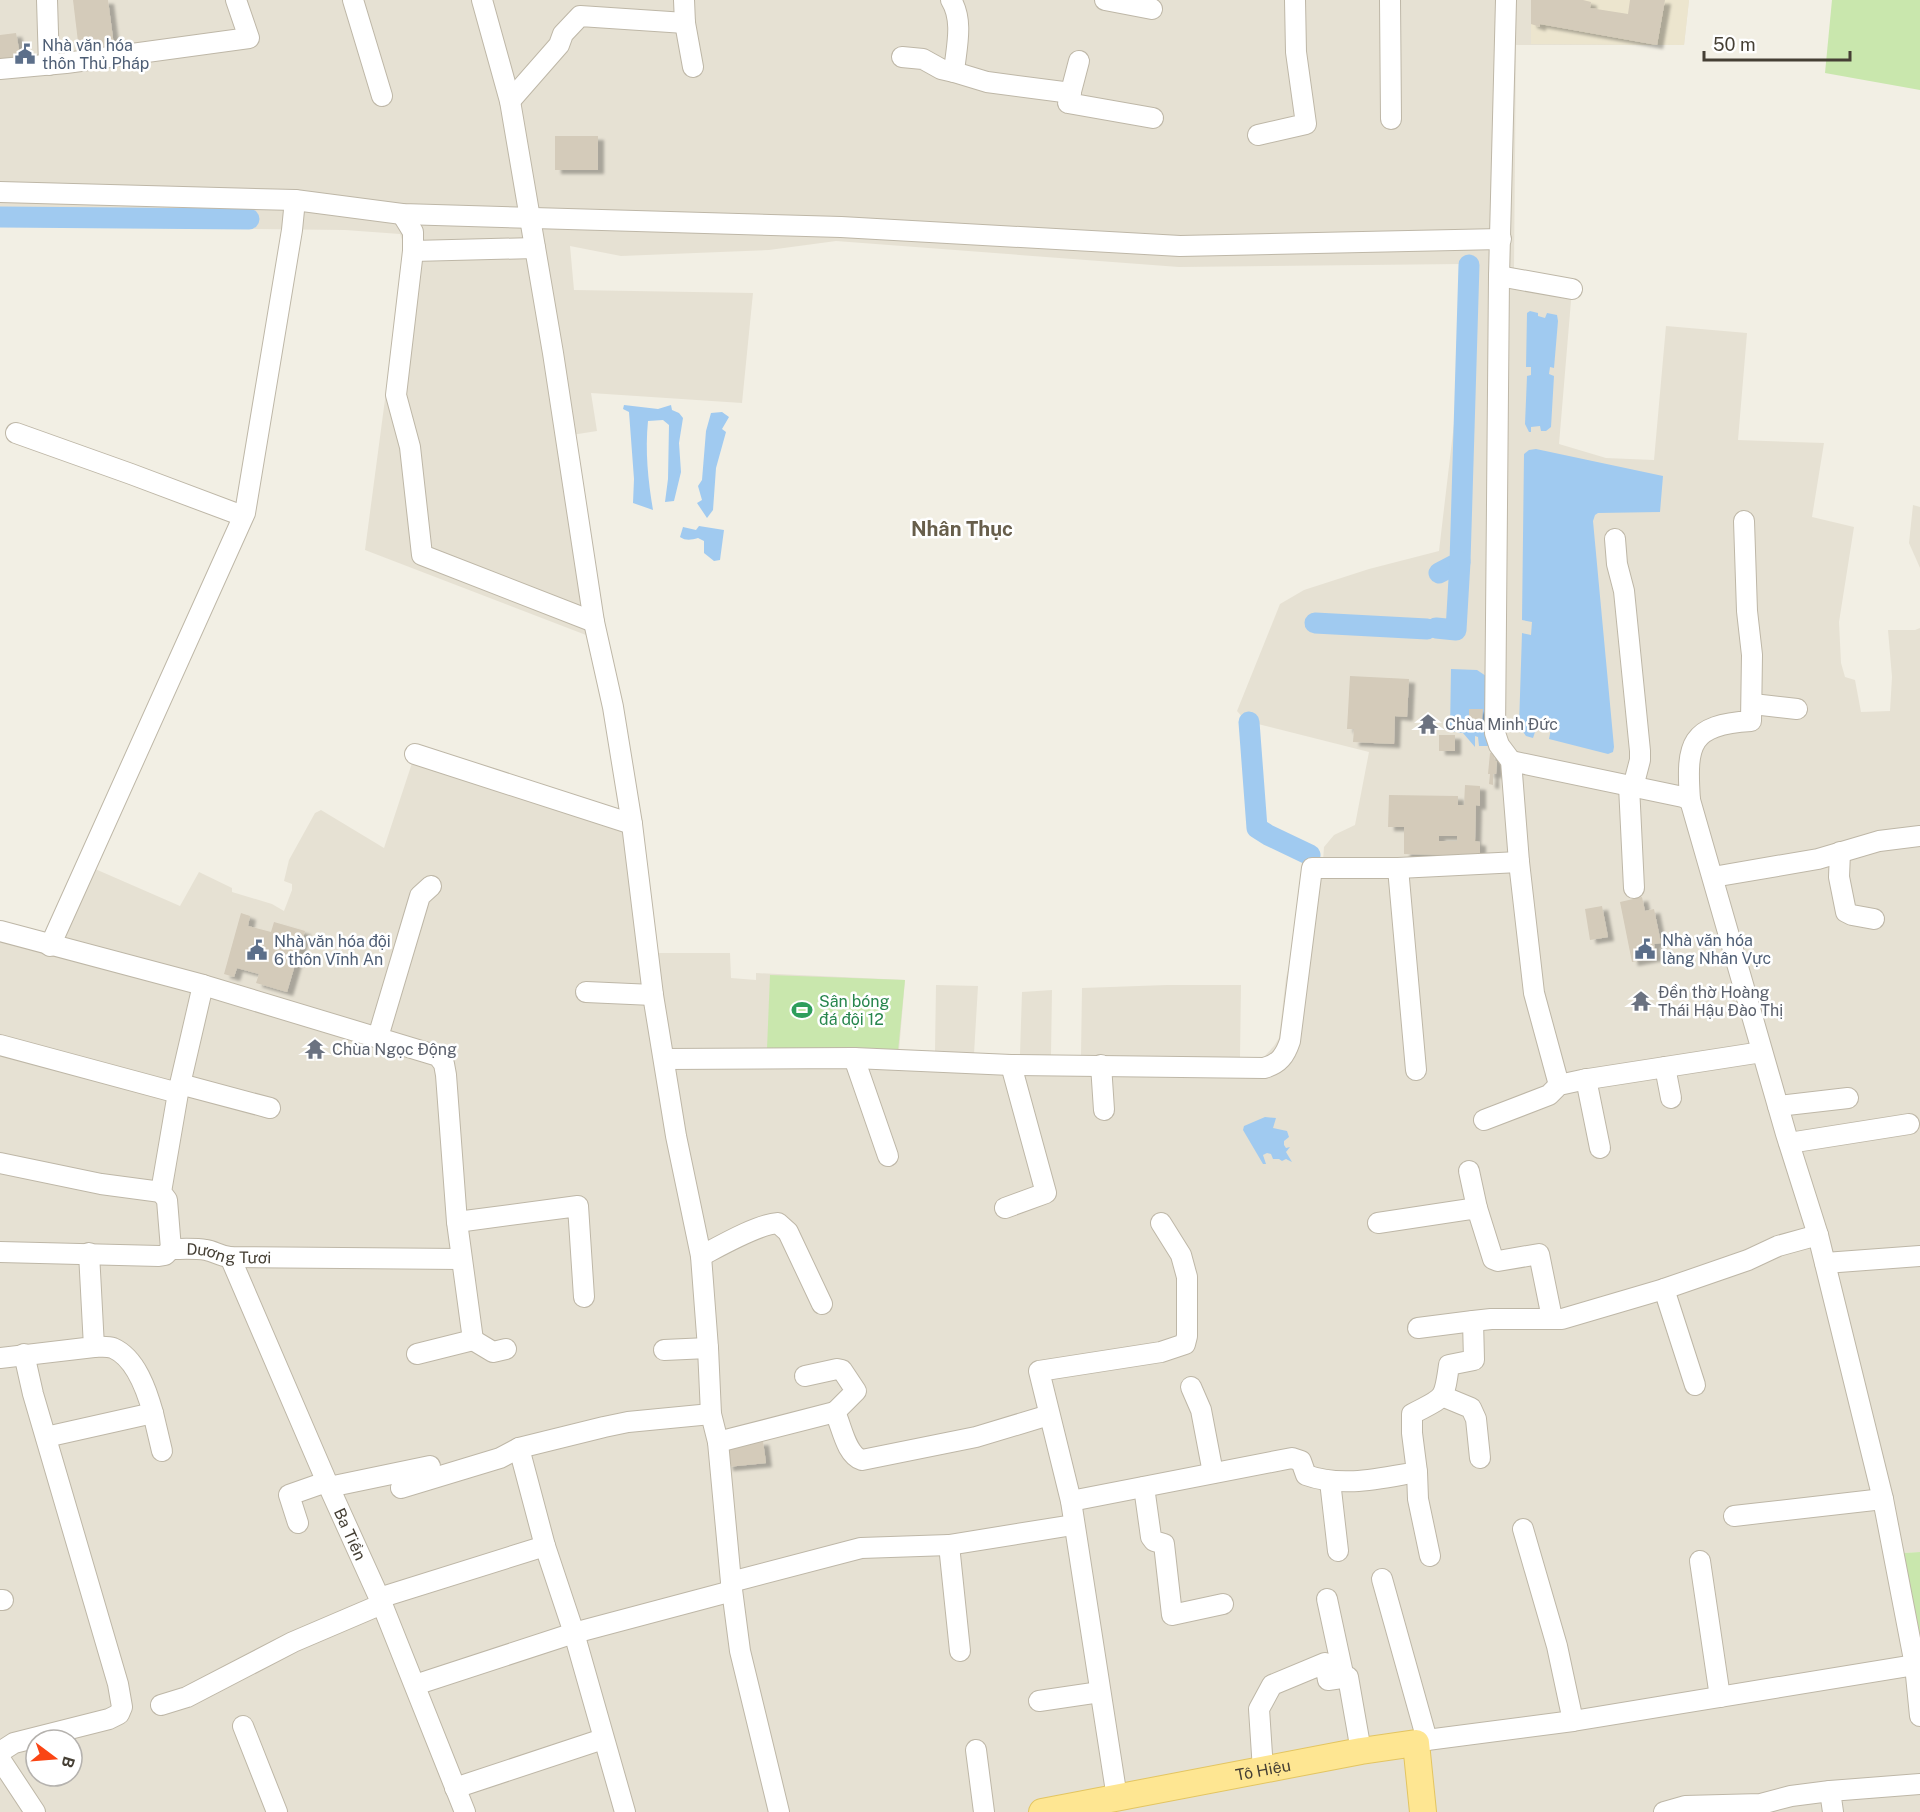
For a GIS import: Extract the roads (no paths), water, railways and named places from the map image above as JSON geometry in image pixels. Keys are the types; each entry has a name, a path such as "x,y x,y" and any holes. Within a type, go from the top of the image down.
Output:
{"main road":[{"name":"Tô Hiệu","path":"1042,1812 1362,1751 1421,1742"},
{"path":"1421,1742 1422,1812"}],"street":[{"path":"47,0 49,64"},
{"path":"0,69 249,38 236,0"},
{"path":"353,0 382,96"},
{"path":"482,0 510,101 536,248 594,622 614,706 632,824 653,995 676,1136 701,1256 711,1414 718,1442 731,1586 740,1651 779,1812"},
{"path":"684,0 685,23 693,67"},
{"path":"951,0 957,9 958,33 954,72"},
{"path":"1100,0 1152,9"},
{"path":"1258,135 1306,124 1296,52 1295,0"},
{"path":"1390,0 1391,119"},
{"path":"1506,0 1499,276 1495,733 1499,745 1511,761 1519,862 1534,993 1560,1085"},
{"path":"510,101 559,45 563,34 580,16 685,23"},
{"path":"902,57 922,58 941,69 987,82 1071,93"},
{"path":"1080,61 1068,103 1153,118"},
{"path":"0,192 295,200 402,214 841,227 1180,246 1501,239"},
{"path":"50,946 248,502 295,200"},
{"path":"402,214 413,232 413,251 396,395 410,447 422,555 594,622"},
{"path":"413,251 536,248"},
{"path":"1499,276 1572,289"},
{"path":"16,434 243,516"},
{"path":"1744,521 1747,611 1752,655 1751,721 1729,723 1706,730 1696,739 1690,755 1688,771 1690,800 1762,1052 1818,1235 1883,1499 1918,1664 1920,1716"},
{"path":"1615,540 1617,564 1624,591 1640,751 1640,760 1631,786 1634,888"},
{"path":"1753,704 1797,709"},
{"path":"415,754 632,824"},
{"path":"1511,761 1530,763 1683,796 1690,800"},
{"path":"1713,877 1818,859 1879,841 1920,836"},
{"path":"1840,852 1839,877 1846,912 1874,919"},
{"path":"664,1059 854,1058 1011,1065 1254,1068 1271,1066 1280,1061 1290,1041 1312,868 1398,868 1519,862"},
{"path":"1398,868 1416,1070"},
{"path":"378,1037 420,896 431,886"},
{"path":"0,931 203,985 434,1054 444,1064 446,1075 457,1222 473,1340"},
{"path":"171,1249 166,1200 161,1192 179,1088 203,985"},
{"path":"586,992 653,995"},
{"path":"0,1045 270,1108"},
{"path":"1484,1120 1549,1095 1560,1085 1762,1052"},
{"path":"854,1058 888,1156"},
{"path":"1005,1208 1046,1193 1017,1118 1011,1065"},
{"path":"1101,1065 1104,1110"},
{"path":"1665,1067 1671,1098"},
{"path":"1586,1079 1600,1148"},
{"path":"1778,1106 1848,1098"},
{"path":"1789,1143 1909,1124"},
{"path":"0,1163 101,1184 161,1192"},
{"path":"1469,1171 1477,1209 1493,1259 1498,1261 1539,1254 1552,1318"},
{"path":"457,1222 579,1206 584,1297"},
{"path":"1378,1223 1477,1209"},
{"path":"701,1256 753,1231 772,1223 778,1223 788,1232 822,1304"},
{"path":"1117,1798 1071,1501 1039,1371 1161,1352 1185,1344 1187,1276 1181,1255 1161,1223"},
{"path":"1418,1328 1473,1321 1562,1318 1664,1289 1748,1260 1778,1246 1818,1235"},
{"name":"Dương Tươi","path":"0,1252 159,1256 165,1255 171,1249 210,1250 216,1255 230,1257 461,1258"},
{"path":"88,1253 94,1347"},
{"path":"1825,1263 1920,1256"},
{"name":"Ba Tiền","path":"230,1257 381,1601 465,1812"},
{"path":"1664,1289 1695,1385"},
{"path":"1430,1556 1418,1499 1418,1472 1412,1414 1442,1396 1445,1392 1449,1365 1474,1360 1473,1321"},
{"path":"417,1354 473,1340 493,1352 506,1349"},
{"path":"0,1358 94,1347 114,1349 129,1363 145,1386 162,1451"},
{"path":"664,1350 708,1348"},
{"path":"0,1752 14,1743 109,1719 119,1714 122,1707 118,1684 33,1394 24,1354"},
{"path":"718,1442 835,1412 856,1391 842,1370 805,1376"},
{"path":"1191,1387 1201,1410 1213,1473"},
{"path":"1442,1396 1471,1408 1476,1419 1480,1458"},
{"path":"835,1412 849,1451 855,1458 862,1460 976,1437 1049,1415"},
{"path":"46,1437 153,1413"},
{"path":"401,1488 500,1458 519,1448 628,1422 711,1414"},
{"path":"519,1448 545,1545 574,1633 625,1812"},
{"path":"298,1523 289,1495 328,1484 413,1471 480,1453"},
{"path":"1071,1501 1292,1458 1301,1461 1306,1475 1322,1481 1356,1482 1418,1472"},
{"path":"1330,1481 1338,1551"},
{"path":"1144,1487 1151,1537 1154,1541 1164,1544 1172,1615 1223,1604"},
{"path":"1734,1516 1883,1499"},
{"path":"415,1685 574,1633 861,1548 949,1545 1073,1525"},
{"path":"1523,1529 1557,1646 1573,1721"},
{"path":"161,1705 186,1697 293,1642 381,1601 545,1545"},
{"path":"949,1545 960,1651"},
{"path":"1700,1561 1720,1697"},
{"path":"1382,1579 1421,1742 1573,1721 1918,1664"},
{"path":"1327,1599 1344,1678"},
{"path":"1263,1770 1259,1709 1272,1685 1325,1663 1328,1680 1348,1677 1362,1751"},
{"path":"1038,1701 1100,1692"},
{"path":"243,1726 277,1812"},
{"path":"455,1788 603,1739"},
{"path":"976,1750 984,1812"},
{"path":"0,1759 35,1812"},
{"path":"1664,1812 1685,1806 1761,1804 1791,1796 1830,1791 1920,1784"},
{"path":"1830,1791 1833,1812"}],"water":[{"path":"1530,311 1545,318 1547,313 1557,315 1558,321 1554,368 1550,367 1549,374 1554,376 1551,427 1546,431 1541,431 1540,426 1531,427 1531,432 1529,432 1525,424 1527,376 1531,375 1531,367 1526,367 1527,313"},
{"path":"624,405 658,409 671,405 672,410 683,418 679,443 681,472 674,501 665,502 668,479 669,425 663,420 648,421 648,466 653,510 633,503 634,479 629,412 623,409"},
{"path":"722,412 729,417 722,429 726,432 716,468 713,510 707,518 697,503 702,500 698,486 702,480 706,431 711,413"},
{"path":"1536,449 1663,476 1660,512 1598,513 1593,521 1614,747 1613,752 1608,754 1549,739 1551,729 1537,726 1533,738 1526,736 1519,726 1522,633 1531,635 1532,622 1522,620 1524,454"},
{"path":"699,526 724,530 720,560 714,561 704,553 704,541 698,538 689,540 680,537 683,527 696,530"},
{"path":"1451,669 1477,670 1489,678 1489,746 1479,746 1478,737 1475,736 1475,747 1463,733 1450,731"},
{"path":"1265,1117 1276,1118 1273,1128 1287,1131 1289,1137 1284,1141 1284,1145 1286,1148 1290,1147 1286,1152 1292,1162 1286,1159 1282,1161 1273,1159 1271,1154 1267,1153 1263,1155 1266,1164 1263,1164 1243,1130 1244,1126"}],"waterway":[{"path":"0,217 249,219"},
{"path":"1439,573 1460,562 1469,265"},
{"path":"1436,628 1456,630 1460,562"},
{"path":"1315,623 1427,629"},
{"path":"1249,722 1257,828 1310,855"}],"place":[{"name":"Nhà văn hóa thôn Thủ Pháp","path":"25,54"},
{"name":"Chùa Minh Đức","path":"1428,724"},
{"name":"Nhà văn hóa làng Nhân Vực","path":"1645,949"},
{"name":"Nhà văn hóa đội 6 thôn Vĩnh An","path":"257,950"},
{"name":"Đền thờ Hoàng Thái Hậu Đào Thị","path":"1641,1001"},
{"name":"Sân bóng đá đội 12","path":"802,1010"},
{"name":"Chùa Ngọc Động","path":"315,1049"}],"district":[{"name":"Nhân Thục","path":"962,529"}]}
